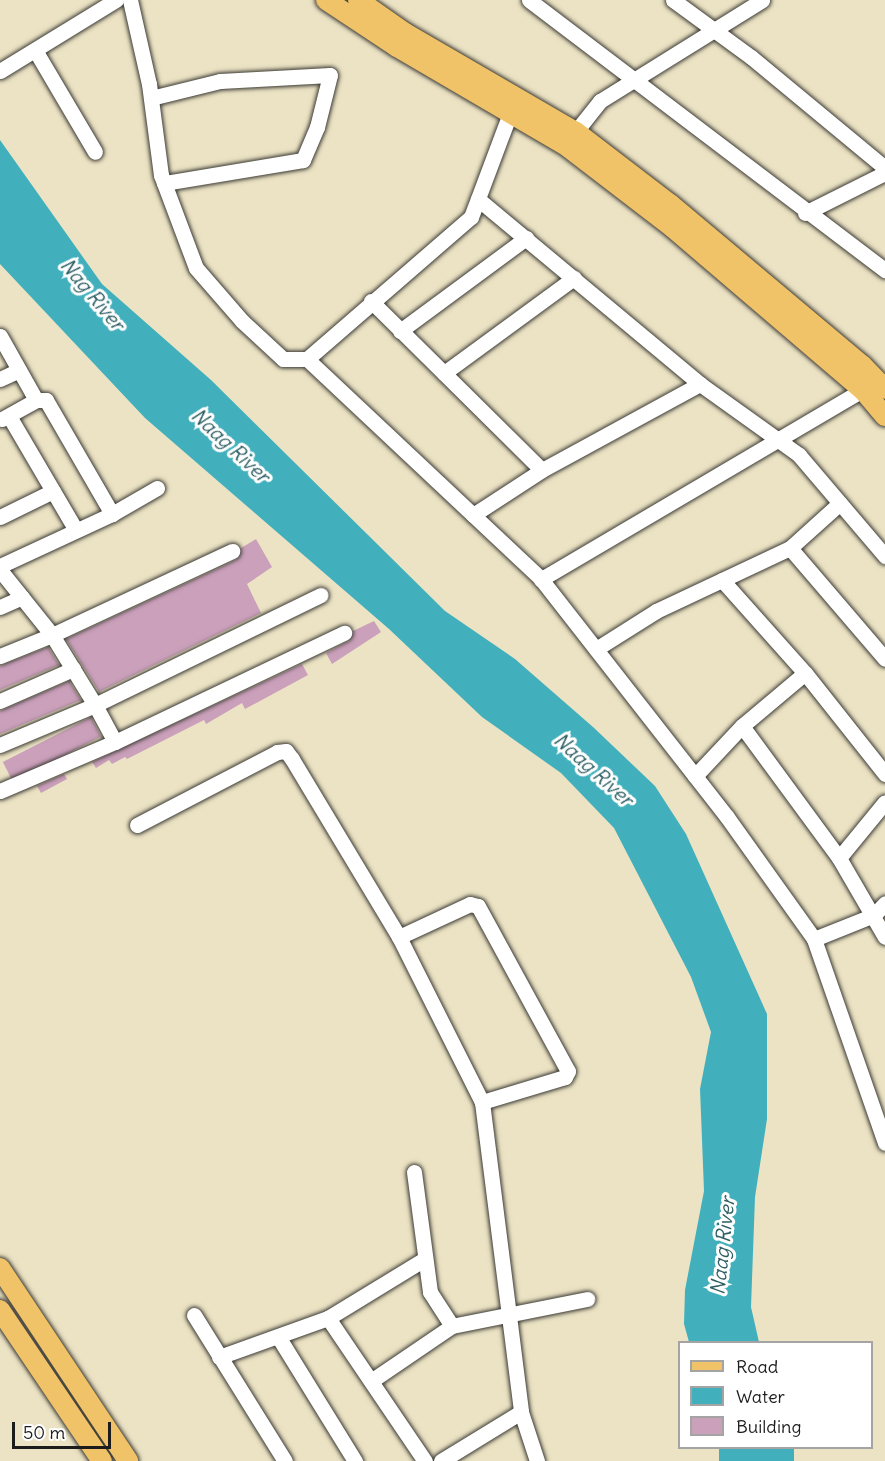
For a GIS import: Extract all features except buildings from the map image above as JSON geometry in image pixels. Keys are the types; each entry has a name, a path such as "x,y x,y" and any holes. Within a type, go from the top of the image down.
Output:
{"main road":[{"path":"326,0 397,47 510,113 570,138"},
{"path":"358,0 405,33 670,204 878,384 885,416"},
{"path":"0,1268 128,1461"},
{"path":"0,1310 102,1461"}],"street":[{"path":"0,70 116,0"},
{"path":"130,0 151,98 164,183 196,268 242,321 283,359 307,359 371,301 471,217 510,113"},
{"path":"529,0 805,213 885,270"},
{"path":"673,0 714,30 885,168"},
{"path":"570,138 600,101 762,0"},
{"path":"35,50 95,152"},
{"path":"151,98 220,81 330,75 317,127 303,160 164,183"},
{"path":"805,213 885,173"},
{"path":"478,198 700,384 776,442 799,455 885,556"},
{"path":"400,331 526,238"},
{"path":"444,373 574,278"},
{"path":"371,301 542,470"},
{"path":"0,336 36,400"},
{"path":"307,359 541,579 695,776 814,939 880,1110 885,1143"},
{"path":"0,379 19,370"},
{"path":"473,515 542,470 700,384"},
{"path":"541,579 878,384"},
{"path":"76,530 53,490 4,418 36,400 46,400 112,514"},
{"path":"115,742 52,634 0,568 112,514 157,488"},
{"path":"0,517 53,490"},
{"path":"596,649 656,610 790,548 840,503"},
{"path":"790,548 885,659"},
{"path":"0,656 232,551"},
{"path":"722,580 805,673 885,774"},
{"path":"0,745 95,705 321,595"},
{"path":"0,608 22,597"},
{"path":"0,792 115,742 344,633"},
{"path":"0,701 73,669"},
{"path":"695,776 742,726 805,673"},
{"path":"742,726 839,858 885,937"},
{"path":"137,825 286,751 399,937 482,1102 511,1312 520,1412 537,1461"},
{"path":"839,858 885,802"},
{"path":"814,939 874,915 885,903"},
{"path":"399,937 470,904 478,906 568,1071 565,1077 482,1102"},
{"path":"414,1172 423,1260 430,1292 452,1326"},
{"path":"219,1357 279,1338 328,1318 423,1260"},
{"path":"371,1381 452,1326 511,1312 586,1299"},
{"path":"194,1315 285,1461"},
{"path":"328,1318 425,1461"},
{"path":"279,1338 355,1461"},
{"path":"441,1461 520,1412"}],"water":[{"path":"0,140 102,284 211,380 445,611 515,659 593,727 655,786 686,834 767,1014 767,1119 755,1197 751,1307 759,1341 689,1341 684,1324 685,1290 704,1191 700,1089 711,1032 691,977 614,828 561,773 482,717 389,629 145,418 0,264"},
{"path":"719,1449 794,1449 794,1461 719,1461"}],"water label":[{"name":"Nag River","path":"93,294"},
{"name":"Naag River","path":"231,445"},
{"name":"Naag River","path":"594,769"},
{"name":"Naag River","path":"722,1246"}]}
